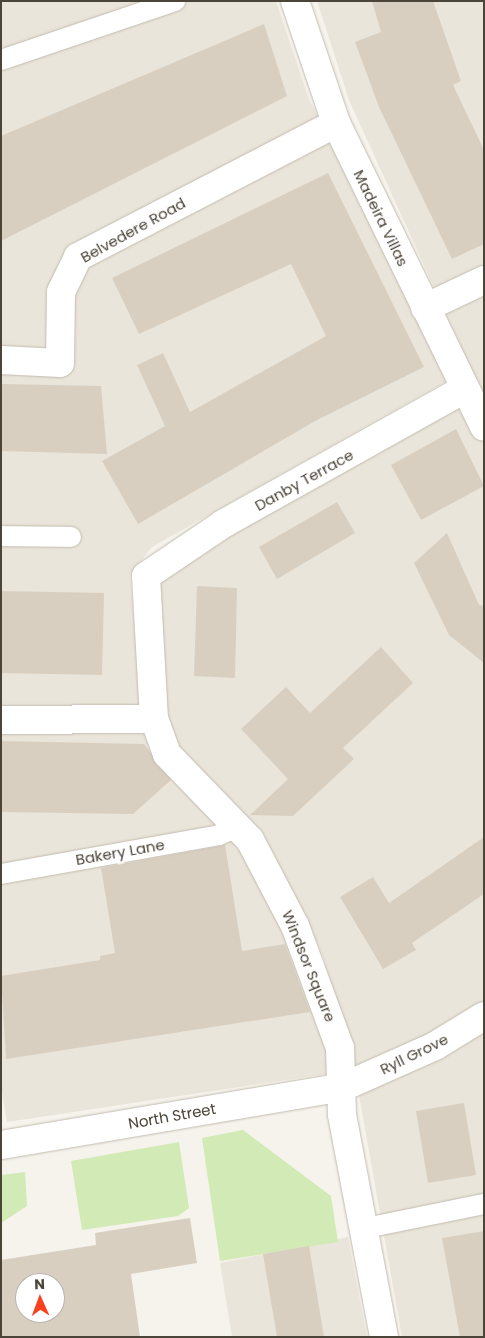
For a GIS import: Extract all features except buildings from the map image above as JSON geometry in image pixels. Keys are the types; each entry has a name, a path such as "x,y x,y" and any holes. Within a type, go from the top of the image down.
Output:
{"street":[{"name":"Madeira Villas","path":"295,1 336,123 484,427"},
{"name":"Belvedere Road","path":"1,360 60,363 61,292 78,257 336,123"},
{"path":"425,308 484,280"},
{"name":"Danby Terrace","path":"146,576 222,524 464,389"},
{"name":"Windsor Square","path":"146,576 154,719 167,754 250,840 295,926 340,1048 343,1087 342,1114 361,1229 384,1337"},
{"path":"1,720 154,719"},
{"name":"Ryll Grove","path":"343,1087 435,1046 484,1016"},
{"name":"North Street","path":"1,1145 343,1087"}],"lane":[{"path":"1,60 175,1"},
{"path":"1,536 72,537"},
{"name":"Bakery Lane","path":"1,874 219,835 237,827"},
{"path":"361,1229 484,1204"}],"shaded area":[{"path":"1,1 276,1 309,99 450,379 152,547 130,575 144,732 228,834 276,906 327,1036 333,1073 7,1122 1,1086"},
{"path":"317,1 484,1 484,1337 402,1337 349,1039 322,954 305,917 167,730 160,581 178,561 481,391 349,100"},
{"path":"348,1237 367,1337 232,1337 220,1263"}],"green space":[{"path":"243,1130 331,1196 338,1242 220,1261 202,1138"},
{"path":"179,1142 189,1208 178,1216 82,1230 71,1161"},
{"path":"25,1172 27,1206 1,1223 1,1175"}]}
